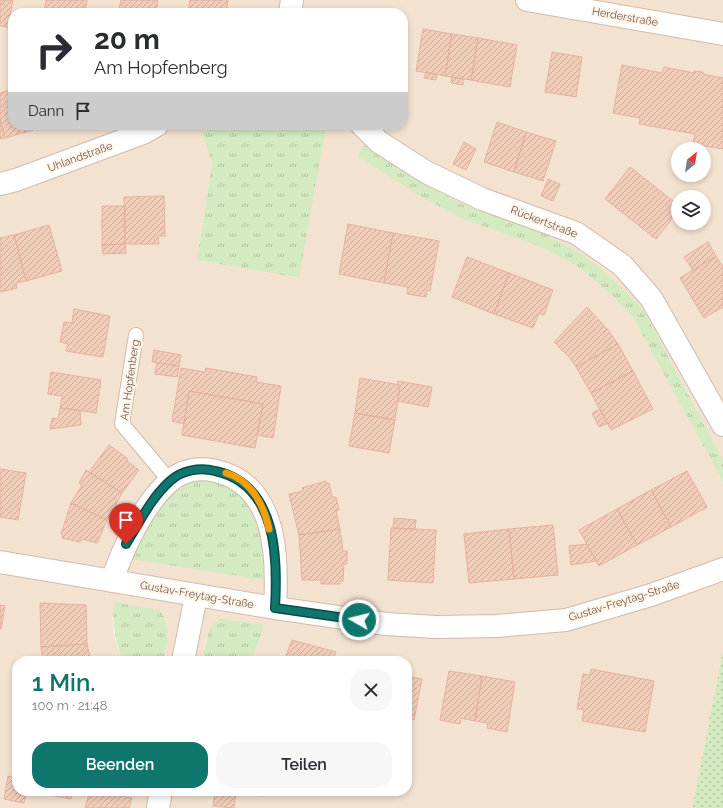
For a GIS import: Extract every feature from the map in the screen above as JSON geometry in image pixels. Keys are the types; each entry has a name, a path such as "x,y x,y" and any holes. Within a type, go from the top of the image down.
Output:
{"street":[{"name":"Herderstraße","path":"527,0 723,34"},
{"name":"Uhlandstraße","path":"0,184 16,180 149,130"},
{"name":"Rückertstraße","path":"367,130 379,142 426,172 482,199 576,232 622,265 651,298 723,425"},
{"path":"112,580 125,546 158,494 170,481 184,472 197,469 212,470 228,474 241,480 257,496 266,516 277,571 275,608"},
{"name":"Gustav-Freytag-Straße","path":"0,562 275,608 386,624 436,627 497,626 566,620 652,595 723,569"},
{"path":"184,656 196,596"},
{"path":"158,808 160,796"}],"lane":[{"name":"Am Hopfenberg","path":"136,335 122,424 170,481"}],"shaded area":[{"path":"0,0 723,0 723,460 644,311 584,255 545,234 468,207 424,184 365,146 357,155 418,195 463,219 539,246 577,266 603,287 632,316 723,482 723,650 692,808 0,808","holes":["8,8 408,8 408,130 326,130 298,278 197,260 212,163 202,133 206,130 8,130"]}],"green space":[{"path":"206,130 326,130 299,278 197,260 212,163 202,133"},
{"path":"365,145 424,184 468,207 545,234 584,255 612,278 644,311 723,460 723,482 632,316 603,287 577,266 539,246 463,219 418,195 357,156"},
{"path":"210,478 242,492 259,524 266,563 264,580 130,559 139,539 166,496 183,483"},
{"path":"114,602 160,610 167,623 168,629 164,656 121,656 116,639 113,610"},
{"path":"220,618 265,625 253,656 202,656 210,627"},
{"path":"723,650 723,808 692,808"}],"building":[{"path":"0,0 13,0 12,8 8,8 8,27 0,26"},
{"path":"46,0 87,0 86,8 45,8"},
{"path":"121,0 158,0 157,8 119,8"},
{"path":"190,0 228,0 227,8 189,8"},
{"path":"423,29 452,34 445,76 416,71"},
{"path":"452,34 478,38 471,80 445,76"},
{"path":"478,38 517,45 510,87 471,80"},
{"path":"552,52 582,57 576,97 545,92"},
{"path":"622,65 662,73 664,67 694,73 694,71 703,72 703,74 723,78 723,149 711,147 711,142 693,142 695,134 639,124 640,118 613,113"},
{"path":"426,72 437,74 436,80 424,78"},
{"path":"452,77 463,79 463,85 451,83"},
{"path":"8,91 8,130 33,130 5,138 0,119 0,93"},
{"path":"0,119 5,138 0,139"},
{"path":"497,122 526,132 514,172 484,162"},
{"path":"526,132 556,141 543,181 514,172"},
{"path":"464,142 476,149 466,170 453,164"},
{"path":"630,167 671,199 671,220 656,239 605,199"},
{"path":"548,179 560,184 553,201 541,196"},
{"path":"164,196 165,236 158,236 159,244 125,244 124,197"},
{"path":"102,206 125,206 125,244 102,245"},
{"path":"348,224 393,233 384,283 339,274"},
{"path":"49,225 62,271 26,281 14,235"},
{"path":"393,233 439,241 430,291 427,290 426,297 407,294 408,287 384,283"},
{"path":"14,235 26,281 16,283 17,288 0,292 0,238"},
{"path":"708,242 716,256 693,270 684,257"},
{"path":"125,244 126,253 103,254 102,245"},
{"path":"716,256 723,267 723,307 704,318 680,278"},
{"path":"467,257 509,273 494,314 452,297"},
{"path":"509,273 553,290 544,315 539,313 533,328 494,314"},
{"path":"587,307 608,330 618,344 576,367 570,358 554,342"},
{"path":"74,309 110,316 103,357 66,351 68,344 60,342 64,322 72,323"},
{"path":"618,344 633,371 591,393 576,367"},
{"path":"154,350 181,355 179,366 152,362"},
{"path":"157,363 179,366 177,377 155,374"},
{"path":"181,368 205,372 206,368 257,377 256,382 281,386 273,438 257,435 263,404 189,391 184,424 172,421"},
{"path":"633,371 653,409 611,430 591,393"},
{"path":"51,372 101,380 96,413 60,408 62,396 48,394"},
{"path":"360,378 400,385 395,420 355,413"},
{"path":"398,381 432,387 428,407 398,401 400,385 397,385"},
{"path":"189,391 263,404 255,448 182,435"},
{"path":"60,408 80,410 81,425 50,429 52,418 58,419"},
{"path":"600,409 608,423 599,427 592,413"},
{"path":"355,413 395,420 389,453 349,446"},
{"path":"109,445 128,459 127,461 139,470 122,493 89,472"},
{"path":"0,469 26,473 18,520 0,517"},
{"path":"86,470 122,493 107,520 71,503 82,485 79,483"},
{"path":"687,471 707,507 671,527 651,490"},
{"path":"326,481 326,484 329,483 332,497 336,497 339,510 336,511 340,529 299,535 289,494 303,491 302,488"},
{"path":"651,490 671,527 637,545 617,509"},
{"path":"71,503 107,520 97,543 82,539 80,542 62,538 63,535 61,534"},
{"path":"617,509 637,545 599,566 579,530"},
{"path":"394,518 416,520 415,529 393,528"},
{"path":"553,525 558,575 514,579 509,529"},
{"path":"391,528 436,530 433,583 388,580"},
{"path":"340,529 343,551 347,551 347,564 344,564 343,581 340,581 340,584 321,584 321,580 302,580 299,535"},
{"path":"509,529 514,579 469,583 464,534"},
{"path":"586,544 597,561 571,565 569,546"},
{"path":"40,603 86,605 87,644 41,647"},
{"path":"0,605 5,606 1,629 0,629"},
{"path":"292,640 336,652 334,656 286,656"},
{"path":"87,644 90,656 42,656 41,647"},
{"path":"591,669 654,681 645,732 582,721 584,710 577,709 583,674 590,675"},
{"path":"449,671 482,676 475,721 461,718 460,724 440,720"},
{"path":"482,676 515,682 507,732 487,728 488,723 475,721"},
{"path":"412,677 422,679 414,720 412,720"},
{"path":"8,776 12,777 12,796 26,796 24,803 4,799"},
{"path":"56,796 71,796 71,799"},
{"path":"89,796 120,796 132,798 129,808 85,808"},
{"path":"214,796 236,796 234,808 213,806"}],"slow traffic":[{"path":"226,473 241,480 257,496 266,516 269,529"}],"route":[{"path":"126,544 144,514 158,494 170,481 184,472 197,469 212,470 228,474 241,480 257,496 266,516 277,571 275,608 359,620"}]}
